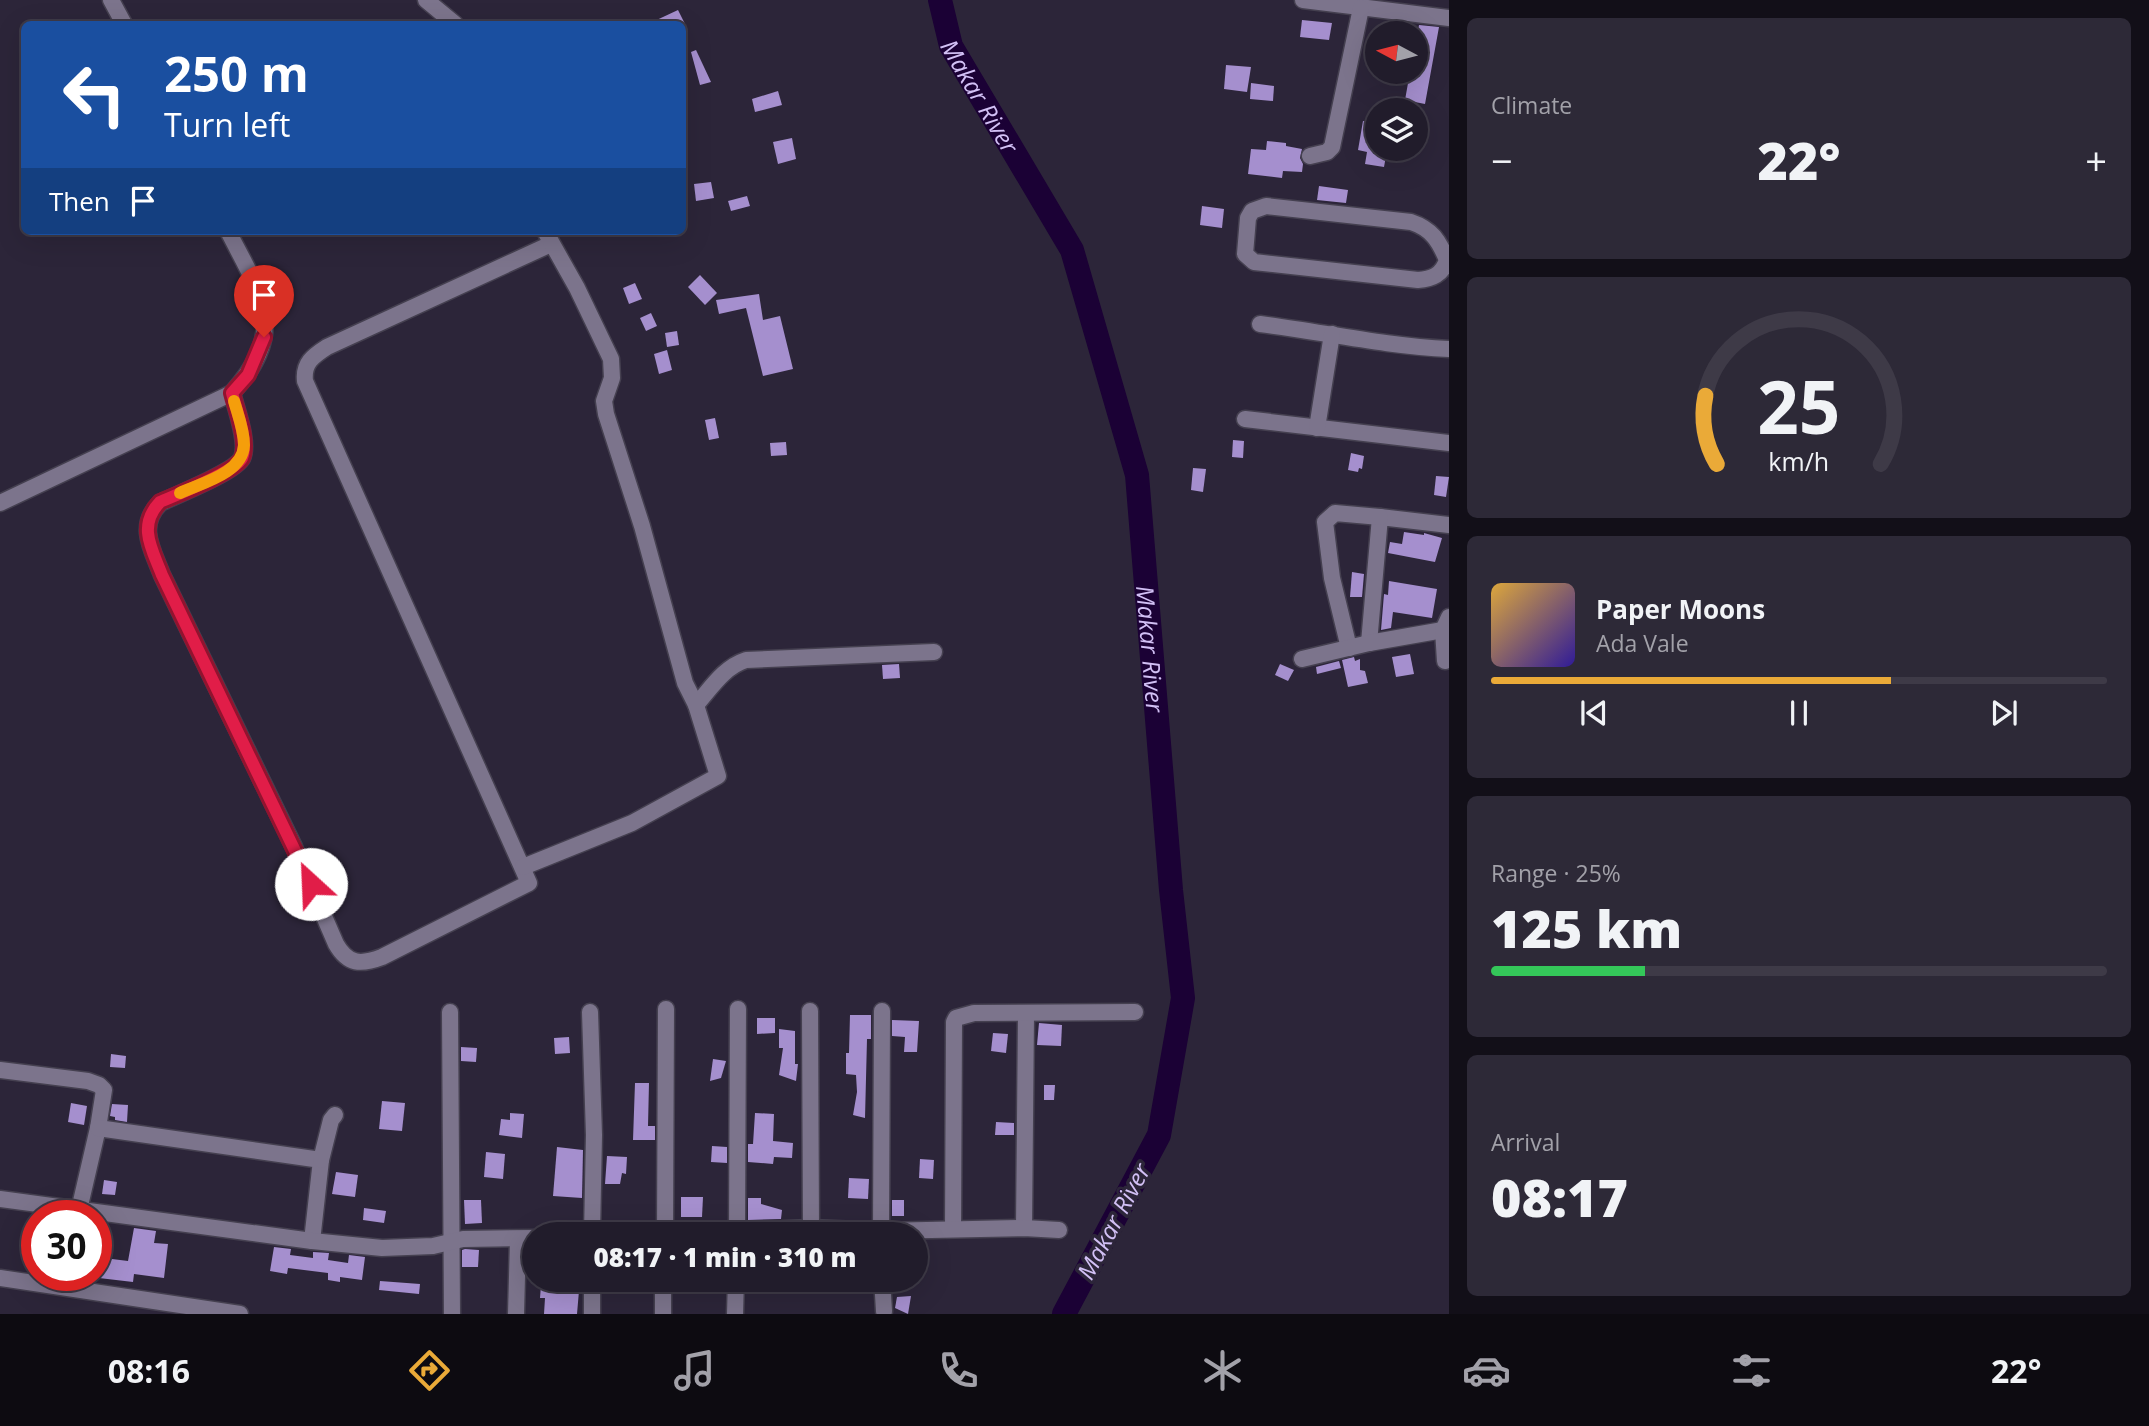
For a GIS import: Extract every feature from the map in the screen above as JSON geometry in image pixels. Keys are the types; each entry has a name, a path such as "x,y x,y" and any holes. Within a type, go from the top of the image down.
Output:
{"street":[{"path":"111,0 122,21"},
{"path":"426,0 451,21"},
{"path":"1303,0 1411,6 1449,18"},
{"path":"1310,156 1327,152 1332,147 1356,5"},
{"path":"1266,206 1411,222 1429,230 1436,237 1448,260 1437,275 1418,280 1254,262 1245,254 1248,218 1252,211 1266,206"},
{"path":"0,503 232,393 248,375 264,337 266,321 260,295 230,235"},
{"path":"232,393 242,429 242,458 230,469 160,502 151,512 148,539 162,575 300,859 342,955 366,963 530,883 304,375 307,363 327,347 548,237 578,288 611,359 612,379 604,401 606,414 642,526 685,683 696,705 718,776 632,823 523,867"},
{"path":"1260,324 1399,346 1449,349"},
{"path":"1317,428 1332,334"},
{"path":"1245,419 1449,443"},
{"path":"1349,648 1332,578 1325,522 1335,513 1449,525"},
{"path":"1369,643 1380,517"},
{"path":"1302,659 1446,623 1445,660"},
{"path":"696,705 726,670 746,660 934,652"},
{"path":"665,1222 666,1009"},
{"path":"736,1222 738,1009"},
{"path":"810,1011 811,1222"},
{"path":"881,1222 882,1011"},
{"path":"450,1012 452,1314"},
{"path":"590,1012 594,1135 591,1222"},
{"path":"953,1229 954,1022 961,1015 974,1013 1135,1012"},
{"path":"1024,1228 1026,1014"},
{"path":"0,1070 88,1081 104,1090 81,1200"},
{"path":"312,1241 321,1160 335,1115"},
{"path":"98,1128 321,1160"},
{"path":"0,1199 21,1202"},
{"path":"112,1214 312,1241 394,1248 433,1246 463,1239 522,1238"},
{"path":"928,1230 1059,1230"},
{"path":"516,1314 522,1268"},
{"path":"0,1278 240,1314"},
{"path":"592,1292 592,1314"},
{"path":"663,1292 663,1314"},
{"path":"735,1314 736,1292"},
{"path":"883,1292 884,1311"}],"building":[{"path":"678,10 684,21 654,21"},
{"path":"1302,20 1332,23 1329,40 1300,37"},
{"path":"1428,26 1439,27 1426,98 1405,98 1408,84 1428,84"},
{"path":"696,50 711,82 700,85 691,52"},
{"path":"1226,65 1251,67 1247,92 1224,89"},
{"path":"1251,83 1274,86 1273,101 1250,99"},
{"path":"778,91 782,105 755,112 752,99"},
{"path":"1363,121 1365,152 1358,150"},
{"path":"792,138 796,159 778,164 773,142"},
{"path":"1267,141 1286,143 1286,146 1302,149 1302,172 1283,171 1282,178 1248,174 1251,149 1266,150"},
{"path":"1366,161 1385,161 1384,167 1365,164"},
{"path":"711,182 714,198 696,201 694,184"},
{"path":"1319,186 1348,190 1346,203 1317,200"},
{"path":"747,196 750,206 731,211 728,201"},
{"path":"1202,206 1224,209 1222,228 1200,225"},
{"path":"700,275 717,293 705,305 688,287"},
{"path":"635,283 642,299 629,304 623,288"},
{"path":"759,294 763,320 780,316 793,369 763,376 746,308 719,314 716,300"},
{"path":"651,313 657,326 646,331 640,318"},
{"path":"677,331 679,345 667,347 665,333"},
{"path":"667,350 672,370 659,374 654,354"},
{"path":"715,418 719,438 709,440 705,420"},
{"path":"1233,440 1244,441 1243,458 1232,457"},
{"path":"786,442 787,455 771,456 770,443"},
{"path":"1351,453 1364,456 1362,469 1359,468 1358,472 1348,470"},
{"path":"1193,468 1206,469 1203,492 1191,490"},
{"path":"1436,476 1449,477 1446,497 1434,495"},
{"path":"1404,532 1424,533 1442,538 1435,562 1388,553 1390,542 1402,544"},
{"path":"1352,572 1364,574 1362,597 1350,597"},
{"path":"1389,581 1437,589 1432,618 1393,612 1391,628 1381,630 1384,594 1388,595"},
{"path":"1410,654 1414,674 1396,677 1392,657"},
{"path":"1354,657 1355,661 1360,659 1360,670 1365,671 1368,683 1348,687 1342,660"},
{"path":"1339,661 1341,668 1317,674 1316,667"},
{"path":"899,664 900,678 883,679 882,665"},
{"path":"1280,664 1294,670 1288,681 1275,675"},
{"path":"850,1015 871,1015 871,1039 867,1039 865,1118 853,1115 857,1092 856,1075 846,1074"},
{"path":"757,1018 775,1018 775,1033 757,1034"},
{"path":"892,1020 919,1021 917,1052 904,1052 905,1037 892,1036"},
{"path":"1039,1023 1062,1025 1061,1046 1037,1045"},
{"path":"779,1029 795,1031 795,1064 798,1064 796,1081 779,1075 783,1048 779,1048"},
{"path":"993,1033 1008,1034 1006,1053 991,1051"},
{"path":"569,1037 570,1053 555,1054 554,1038"},
{"path":"461,1047 477,1048 476,1062 461,1061"},
{"path":"111,1054 126,1056 125,1068 110,1067"},
{"path":"713,1059 726,1061 721,1078 710,1081"},
{"path":"635,1083 649,1083 648,1126 655,1126 655,1140 633,1140"},
{"path":"1044,1085 1055,1085 1054,1100 1044,1100"},
{"path":"382,1101 405,1103 402,1131 379,1129"},
{"path":"71,1103 87,1106 84,1125 68,1122"},
{"path":"112,1104 128,1105 127,1122 115,1120 115,1117 110,1116"},
{"path":"510,1113 524,1114 522,1138 499,1135 501,1119 510,1120"},
{"path":"755,1113 774,1114 773,1141 793,1143 792,1158 774,1157 773,1164 748,1162 748,1144 753,1144"},
{"path":"996,1122 1014,1123 1014,1135 995,1135"},
{"path":"712,1146 727,1147 727,1163 711,1162"},
{"path":"557,1147 583,1150 582,1198 553,1196"},
{"path":"486,1152 505,1154 503,1179 484,1177"},
{"path":"607,1156 627,1157 626,1174 622,1173 620,1184 605,1184"},
{"path":"920,1159 934,1160 933,1179 919,1178"},
{"path":"336,1172 358,1175 355,1197 332,1194"},
{"path":"849,1178 869,1179 868,1199 848,1198"},
{"path":"104,1180 117,1182 115,1195 102,1194"},
{"path":"681,1197 703,1197 702,1217 681,1217"},
{"path":"748,1198 761,1198 761,1204 782,1210 781,1219 748,1220"},
{"path":"464,1200 481,1200 482,1223 465,1224"},
{"path":"892,1200 904,1200 904,1216 892,1216"},
{"path":"364,1208 386,1211 384,1223 363,1220"},
{"path":"134,1228 156,1231 154,1243 168,1244 164,1278 134,1274 133,1282 112,1280 112,1259 128,1261"},
{"path":"274,1247 291,1249 290,1255 313,1258 313,1252 329,1253 328,1260 348,1263 349,1255 365,1257 362,1280 340,1277 340,1282 328,1280 328,1273 288,1268 287,1274 270,1271"},
{"path":"462,1250 479,1250 478,1267 462,1267"},
{"path":"380,1281 420,1284 419,1294 379,1290"},
{"path":"540,1292 579,1292 577,1314 544,1314 545,1298 540,1298"},
{"path":"911,1296 908,1314 895,1308 897,1297"}],"waterway":[{"name":"Makar River","path":"940,0 951,46 1072,250 1137,475 1171,890 1183,998 1159,1135 1064,1314"}],"slow traffic":[{"path":"180,493 230,469 242,458 242,429 234,401"}],"route":[{"path":"264,337 248,375 232,393 242,429 242,458 230,469 160,502 151,512 148,539 162,575 311,884"}]}
